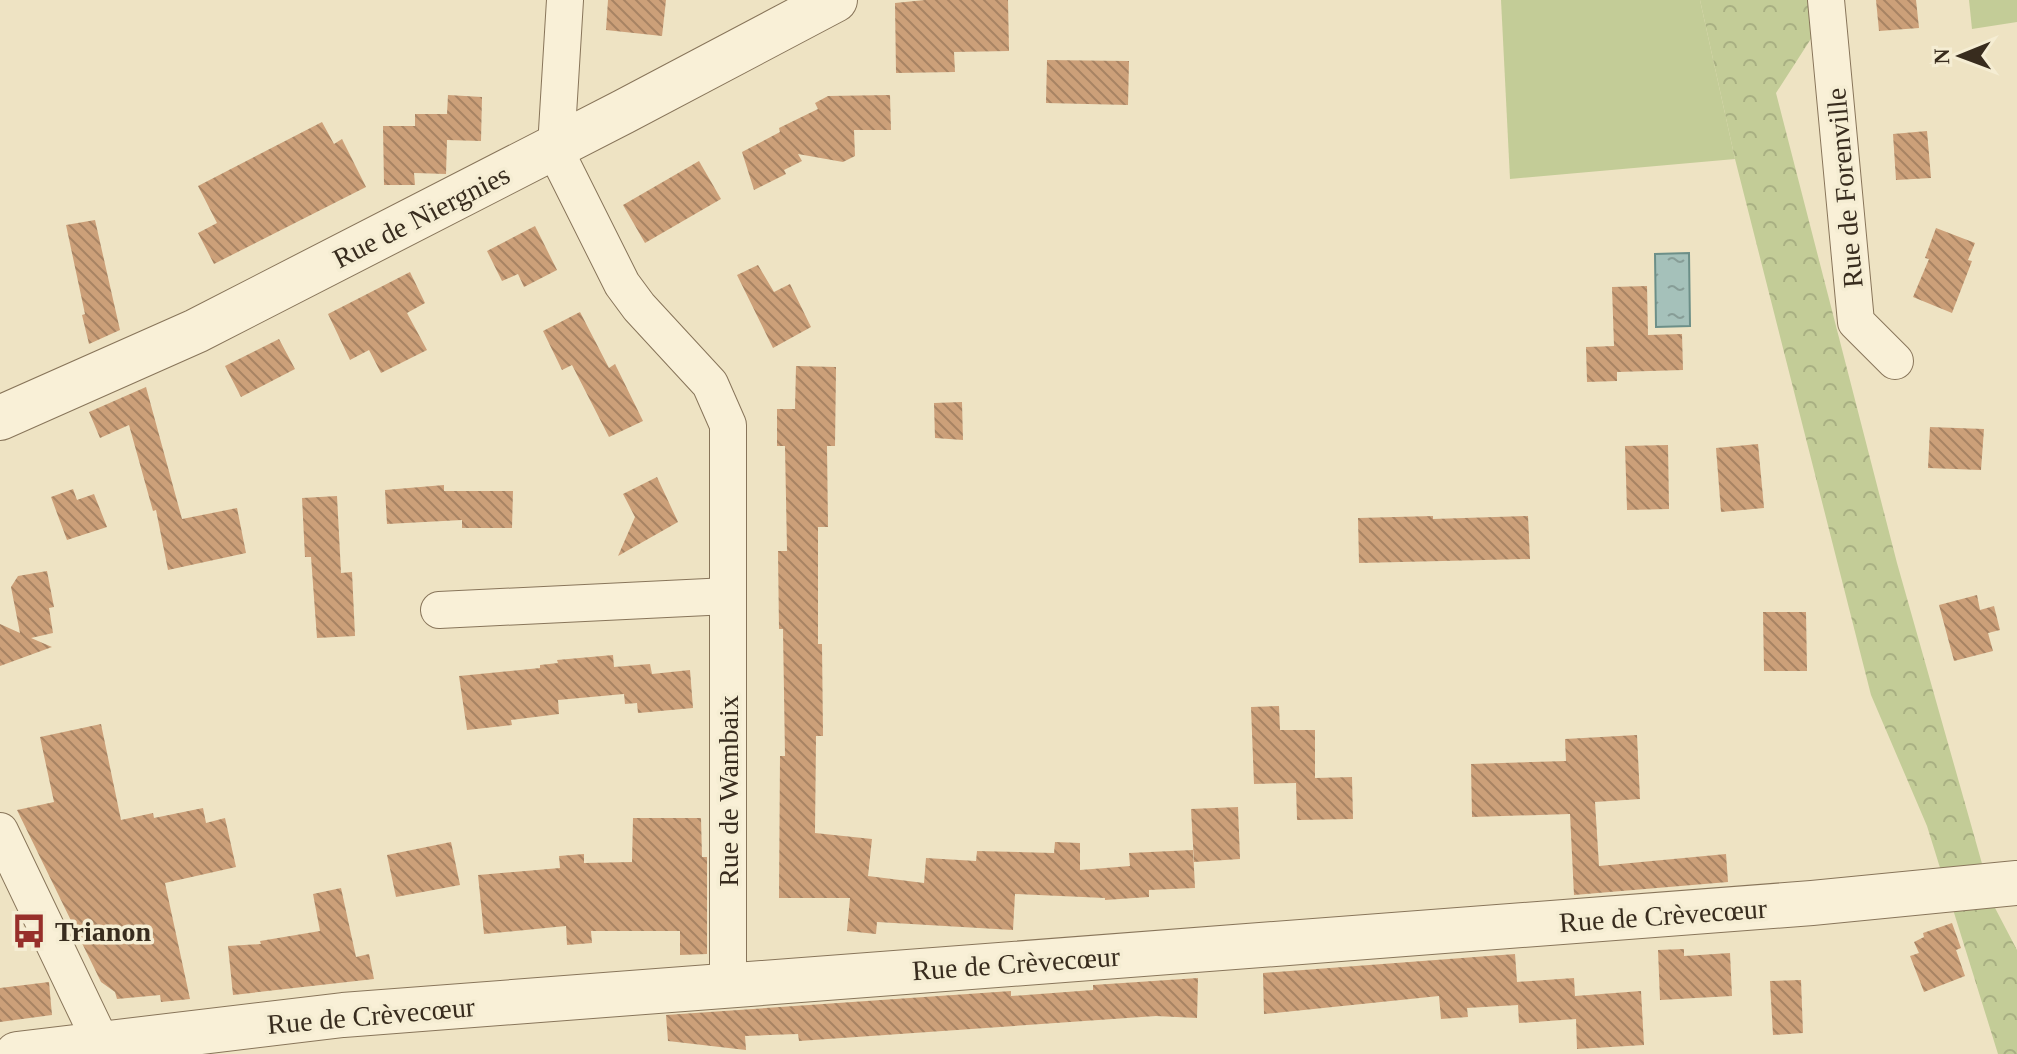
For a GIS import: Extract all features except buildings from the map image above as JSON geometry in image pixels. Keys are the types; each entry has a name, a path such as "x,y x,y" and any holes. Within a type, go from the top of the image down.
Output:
{"street":[{"path":"556,147 565,0"},
{"name":"Rue de Niergnies","path":"0,418 196,331 835,0"},
{"name":"Rue de Forenville","path":"1826,0 1856,322 1895,361"},
{"name":"Rue de Wambaix","path":"556,147 622,284 639,307 710,384 728,425 728,985"},
{"path":"439,610 728,596"},
{"path":"0,831 122,1046"},
{"name":"Rue de Crèvecœur","path":"17,1054 122,1046 343,1015 1812,903 2017,883"}],"green space":[{"path":"1501,0 1700,0 1735,159 1510,179"},
{"path":"1700,0 1811,0 1814,34 1776,93 1897,563 1994,906 2017,950 2017,1054 1998,1054 1927,826 1871,695 1735,159"},
{"path":"1969,0 2017,0 2017,22 1972,29"}],"water":[{"path":"1689,253 1690,326 1656,327 1655,254"}],"place":[{"name":"Trianon","path":"29,931"}]}
